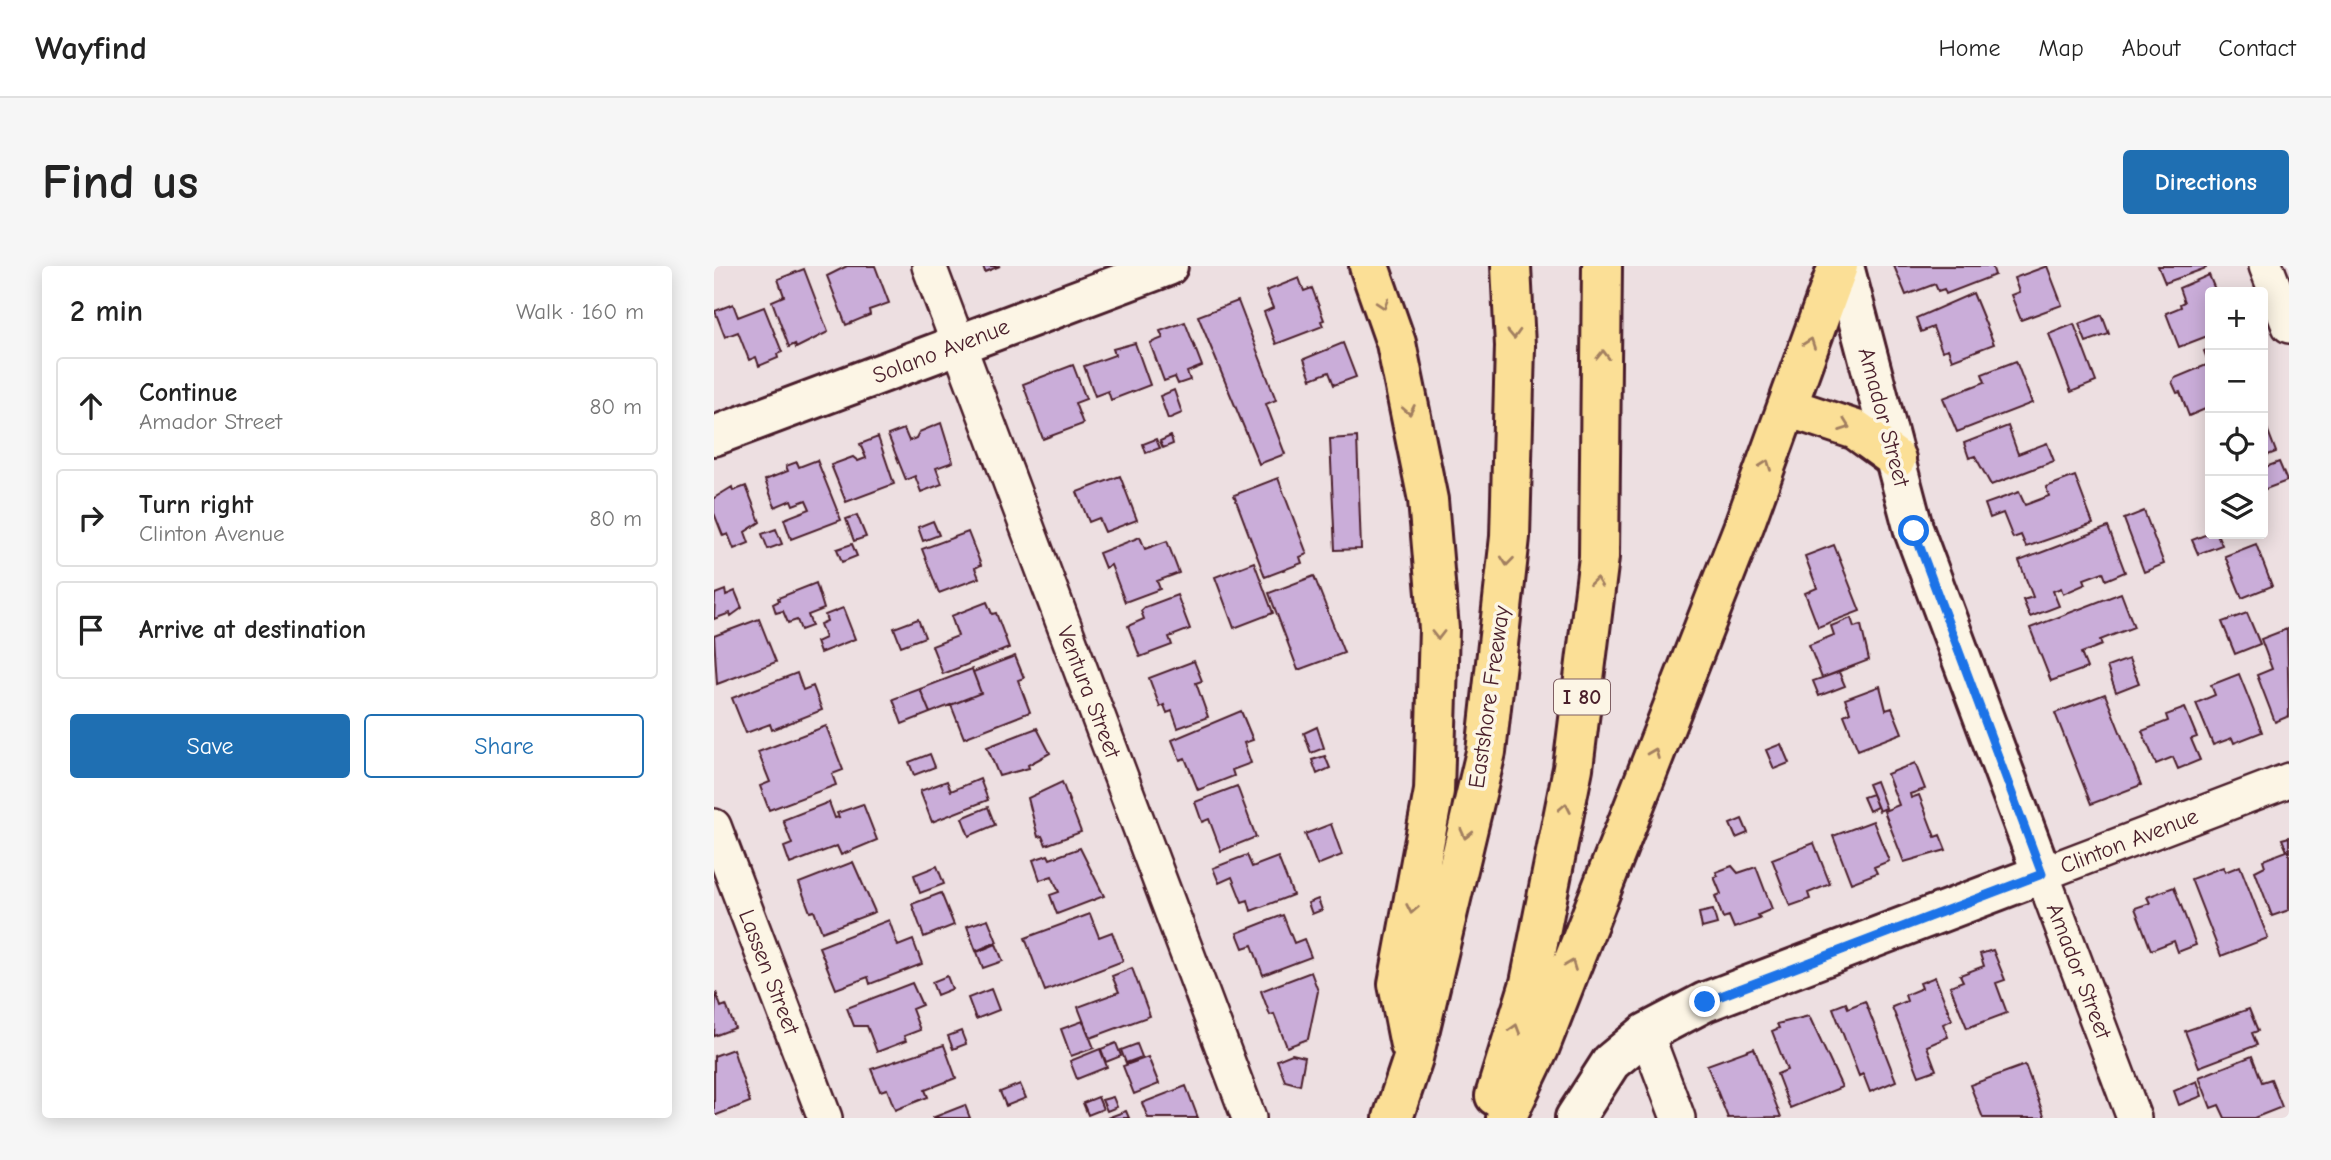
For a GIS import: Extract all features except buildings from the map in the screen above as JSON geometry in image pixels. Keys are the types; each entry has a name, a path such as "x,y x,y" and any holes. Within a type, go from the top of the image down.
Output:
{"highway":[{"path":"1369,266 1396,343 1428,500 1439,629 1434,792 1398,984 1413,1058"},
{"name":"Eastshore Freeway","path":"1393,1118 1413,1058 1486,752 1510,537 1515,346 1511,266"},
{"name":"I 80","path":"1488,1118 1530,983 1573,768 1600,557 1602,266"},
{"path":"1506,1118 1539,1049 1787,407 1838,266"},
{"path":"1787,407 1856,430 1896,459"}],"street":[{"name":"Ventura Street","path":"929,266 1249,1118"},
{"name":"Solano Avenue","path":"714,436 1168,266"},
{"name":"Amador Street","path":"1844,266 1914,531 2134,1118"},
{"path":"2266,266 2289,326"},
{"name":"Clinton Avenue","path":"1575,1118 1611,1062 1646,1033 1705,1002 2289,780"},
{"name":"Lassen Street","path":"714,826 825,1118"},
{"path":"1646,1033 1678,1118"}],"route":[{"path":"1705,1002 2042,874 1914,531"}]}
